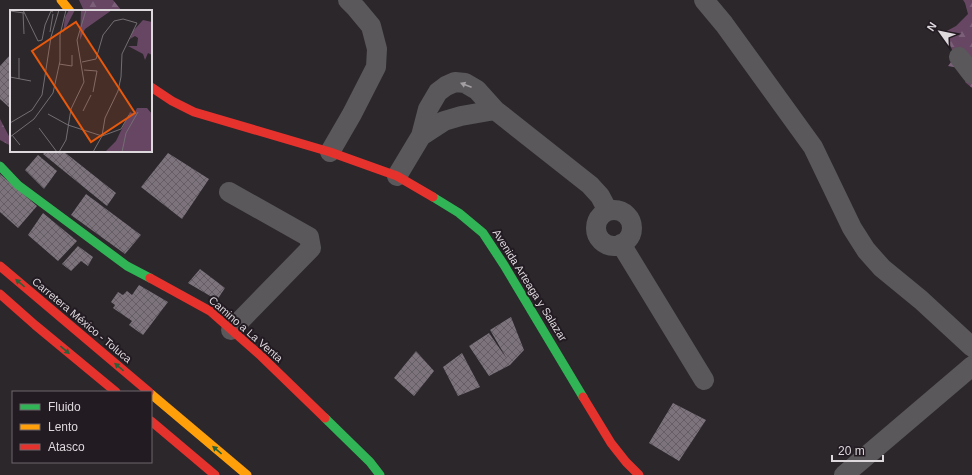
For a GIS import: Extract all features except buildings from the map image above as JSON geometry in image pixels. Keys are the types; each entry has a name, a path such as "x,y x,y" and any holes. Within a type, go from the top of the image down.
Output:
{"street":[{"path":"61,0 69,10"},
{"path":"330,152 352,114 376,67 377,49 371,26 348,0"},
{"path":"704,0 724,24 813,147 852,228 866,250 882,268 921,300 972,347"},
{"path":"959,57 972,74"},
{"path":"397,176 421,136 428,109 438,92 446,86 456,82 465,83 477,90 495,110 590,185 600,196 608,211 600,216 597,225 598,234 603,242 612,245 621,244 704,380"},
{"name":"Avenida Arteaga y Salazar","path":"152,88 172,101 194,112 330,152 397,176 459,213 483,233 504,264 611,443 626,462 639,475"},
{"path":"421,136 444,121 461,116 495,110"},
{"name":"Camino a La Venta","path":"0,166 18,185 127,266 193,301 210,312 261,356 365,456 380,475"},
{"path":"230,192 309,237 311,248 231,330"},
{"name":"Carretera México - Toluca","path":"0,266 148,391"},
{"path":"0,294 115,391"},
{"path":"844,475 972,366"},
{"name":"Carretera México - Toluca","path":"152,395 247,475"},
{"path":"152,422 215,475"}],"green space":[{"path":"79,0 113,0 121,10 84,10"},
{"path":"963,0 972,0 972,88 965,82 969,70 948,66 957,54 953,51 943,33 956,26 968,14"},
{"path":"0,119 10,138 10,145 0,140"}],"traffic: fast":[{"path":"0,166 18,185 127,266 150,278"},
{"path":"433,197 459,213 483,233 504,265 583,397"},
{"path":"325,418 370,462 380,475"}],"traffic: slow":[{"path":"61,0 69,10"},
{"path":"152,395 247,475"}],"traffic: jam":[{"path":"152,88 172,101 194,112 330,152 397,176 433,197"},
{"path":"0,266 148,391"},
{"path":"150,278 210,311 261,356 325,418"},
{"path":"0,294 115,391"},
{"path":"583,397 611,443 626,462 639,475"},
{"path":"152,422 215,475"}]}
